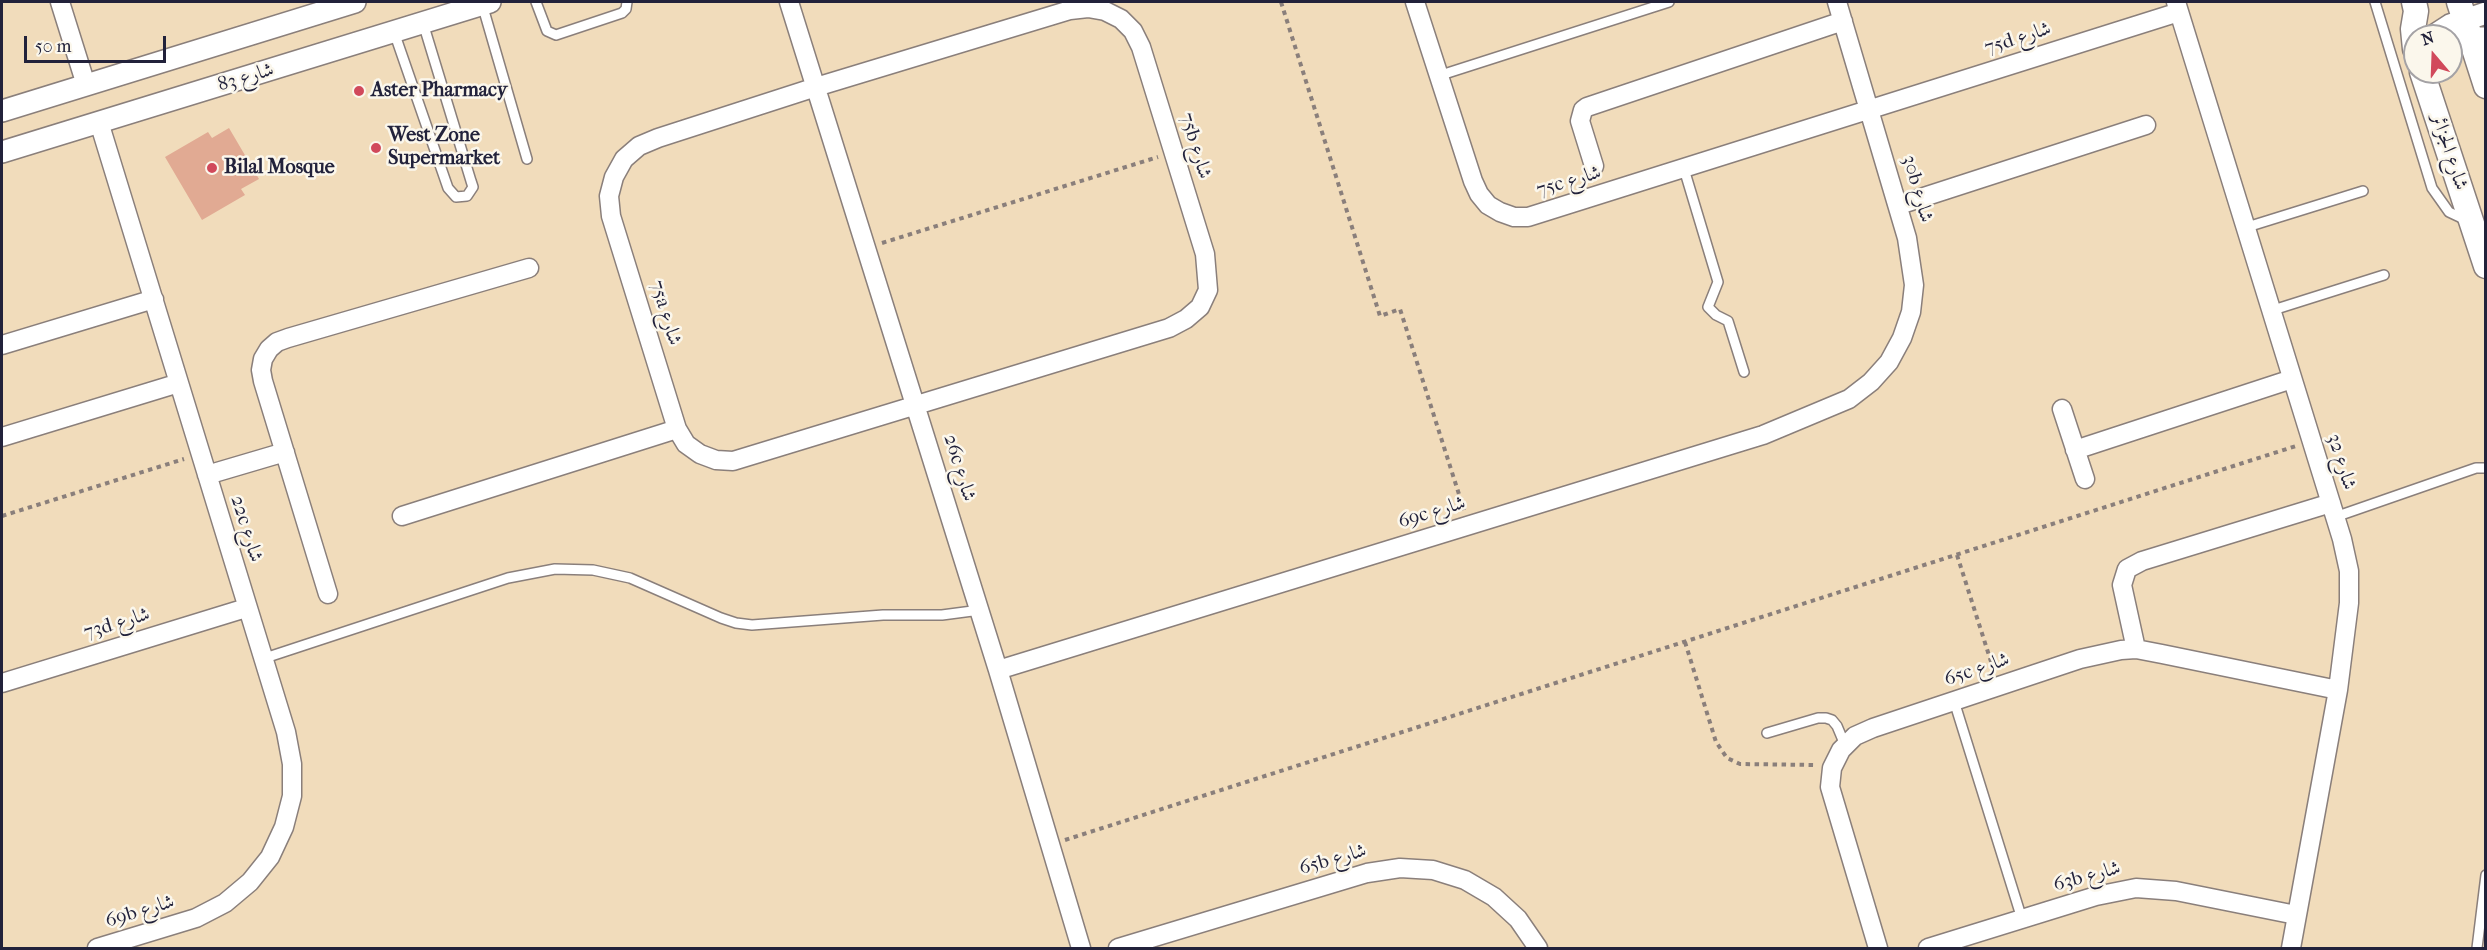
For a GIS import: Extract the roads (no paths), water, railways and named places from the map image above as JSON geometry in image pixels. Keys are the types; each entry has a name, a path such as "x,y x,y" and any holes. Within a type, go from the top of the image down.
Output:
{"main road":[{"path":"2463,37 2486,86"},
{"name":"شارع الجزائر","path":"2426,84 2486,266"}],"street":[{"path":"60,2 86,85"},
{"name":"26c شارع","path":"789,2 980,610 1082,948"},
{"name":"75c شارع","path":"1415,2 1473,181 1479,194 1488,205 1500,213 1514,217 1542,214 1871,110"},
{"name":"30b شارع","path":"1837,2 1871,110 1912,259 1914,285 1911,312 1902,338 1889,362 1871,382"},
{"name":"شارع 83","path":"2,111 345,3"},
{"name":"شارع 83","path":"2,152 486,3"},
{"name":"75d شارع","path":"1871,110 2178,7"},
{"name":"شارع 32","path":"2178,7 2244,228 2333,510 2346,555 2350,587 2338,690 2291,948"},
{"name":"75b شارع","path":"816,87 1070,10 1088,8 1105,10 1120,19 1133,31 1141,47 1205,254 1208,290 1200,307 1186,320 1169,328 916,406"},
{"path":"2414,11 2448,24"},
{"path":"1594,166 1580,121 1583,110 1587,107 1843,21"},
{"name":"75a شارع","path":"816,87 639,146 624,159 614,177 609,196 611,216 677,429 686,444 700,454 716,460 733,461 916,406"},
{"name":"22c شارع","path":"99,122 246,608 286,732 292,764 292,796 284,827 270,857 250,882 225,903 196,918"},
{"path":"1899,206 2146,125"},
{"path":"328,594 261,370 263,358 277,342 529,268"},
{"path":"2,345 154,299"},
{"path":"2075,450 2292,379"},
{"name":"69c شارع","path":"998,669 1763,435 1841,403 1871,382"},
{"path":"2,437 179,383"},
{"path":"2062,409 2085,479"},
{"path":"402,516 677,429"},
{"path":"207,475 285,452"},
{"path":"2136,649 2122,585 2127,569 2142,561 2333,510"},
{"name":"73d شارع","path":"2,682 246,608"},
{"name":"65c شارع","path":"1878,948 1830,787 1832,768 1845,745 1855,736 1873,728 2100,653 2136,649 2338,690"},
{"name":"65b شارع","path":"1118,948 1367,873 1400,867 1444,873 1465,880 1494,897 1518,919 1538,948"},
{"name":"63b شارع","path":"1928,948 2096,896 2136,888 2176,891 2296,915"},
{"name":"69b شارع","path":"97,948 196,918"}],"lane":[{"path":"536,2 548,31 556,35 622,13 626,9 627,2"},
{"path":"1438,76 1669,2"},
{"path":"2375,2 2432,188 2449,212 2473,224"},
{"path":"486,3 527,159"},
{"path":"394,32 448,188 456,197 467,196 472,187 471,181 423,23"},
{"path":"1684,169 1718,282 1708,307 1716,315 1728,321 1744,372"},
{"path":"2244,228 2363,191"},
{"path":"2270,311 2384,275"},
{"path":"2333,510 2476,468 2486,468"},
{"path":"262,659 508,578 555,569 593,570 630,578 736,624 752,625 884,615 942,615 980,610"},
{"path":"1954,701 2022,919"},
{"path":"1767,733 1818,718 1826,718 1832,720 1837,726 1845,745"},
{"path":"2477,948 2486,875"}],"place":[{"name":"Aster Pharmacy","path":"359,91"},
{"name":"West Zone Supermarket","path":"376,148"},
{"name":"Bilal Mosque","path":"212,168"}]}
